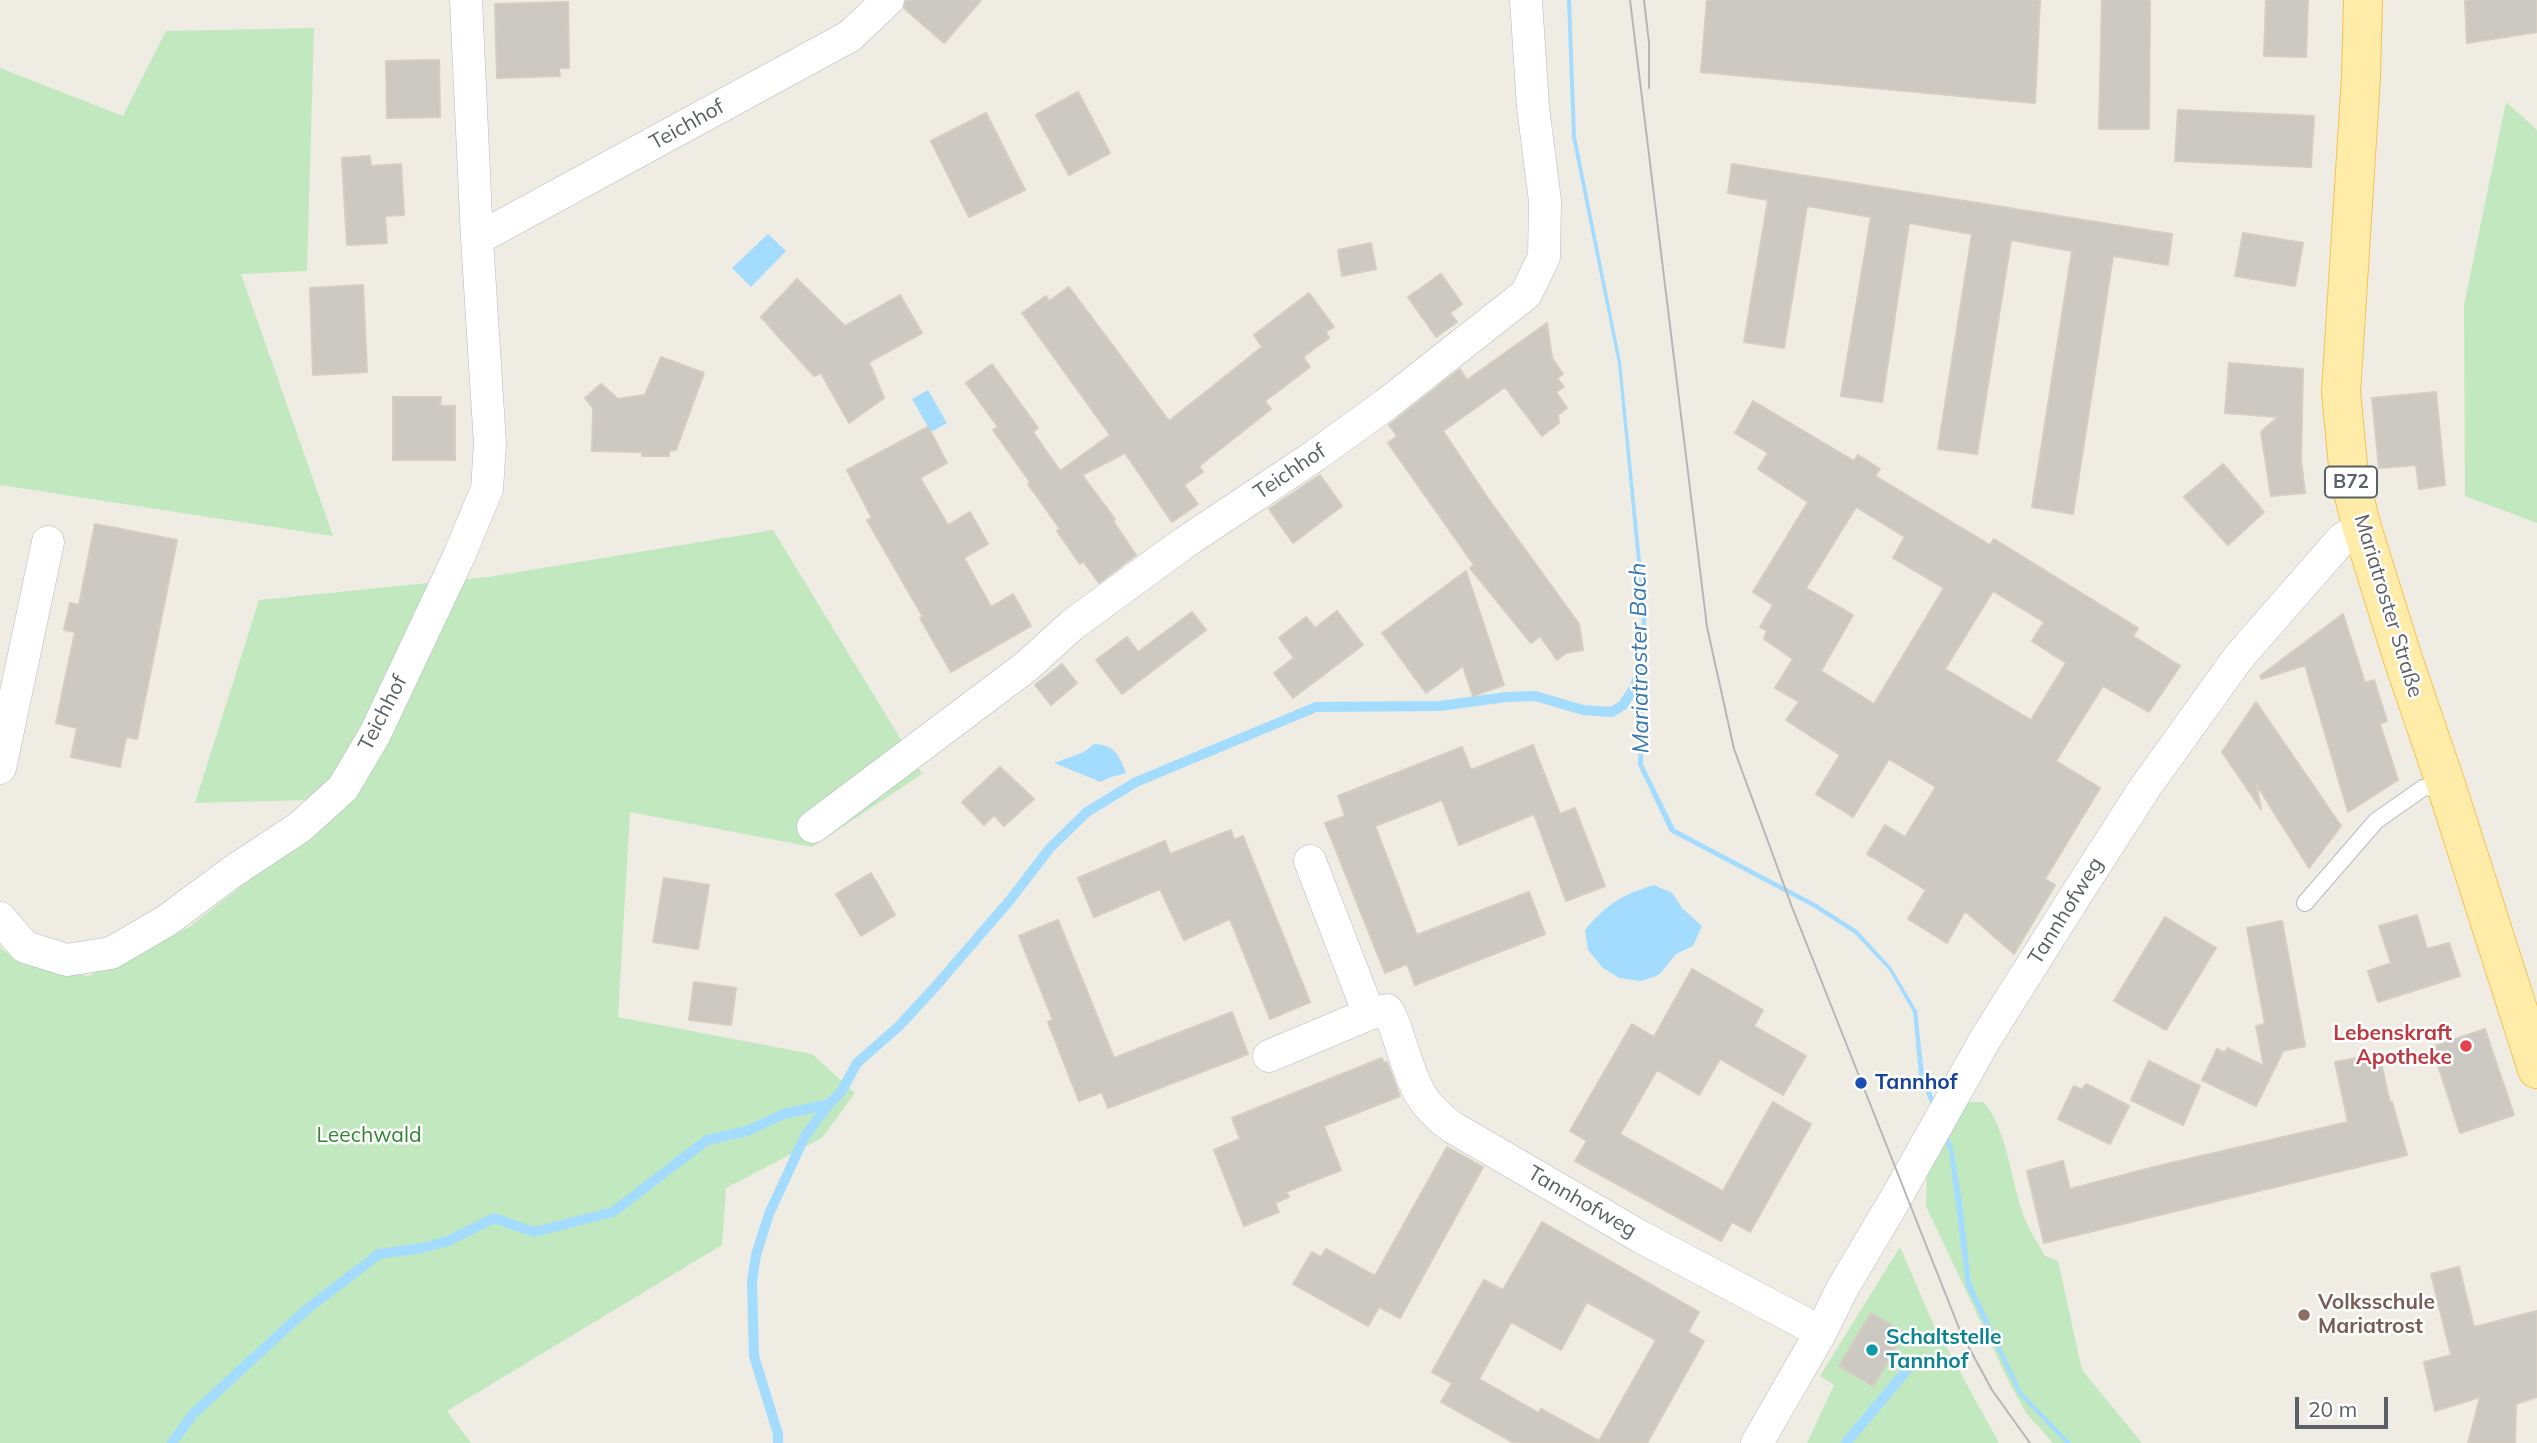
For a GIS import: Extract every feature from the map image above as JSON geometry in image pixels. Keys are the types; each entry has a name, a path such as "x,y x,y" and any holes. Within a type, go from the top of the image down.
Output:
{"main road":[{"name":"Mariatroster Straße","path":"2363,0 2361,77 2341,392 2349,476 2362,528 2402,656 2537,1069"}],"street":[{"name":"Teichhof","path":"0,918 25,947 67,960 111,953 166,921 232,872 300,827 343,788 375,734 487,488 490,444 466,0"},
{"name":"Teichhof","path":"477,239 850,36 888,0"},
{"name":"Teichhof","path":"813,827 1027,666 1072,625 1184,542 1316,455 1385,405 1526,294 1544,257 1545,201 1533,107 1526,0"},
{"name":"Tannhofweg","path":"1757,1443 1986,1038 2144,789 2230,669 2342,539 2362,528"},
{"path":"0,768 48,542"},
{"name":"Tannhofweg","path":"1310,861 1414,1087 1432,1112 1452,1128 1641,1237 1821,1332"},
{"path":"1269,1056 1382,1019"}],"lane":[{"path":"2305,904 2376,821 2423,789 2446,785"}],"green space":[{"path":"314,28 307,271 241,274 333,536 0,485 0,68 123,116 166,31"},
{"path":"2506,102 2537,130 2537,523 2465,496 2464,305"},
{"name":"Leechwald","path":"773,530 922,774 812,847 630,812 618,1017 812,1054 855,1093 822,1138 726,1188 722,1245 447,1411 471,1443 0,1443 0,947 18,962 88,976 189,927 353,799 195,803 259,600 488,577"},
{"path":"1964,1102 1983,1102 1991,1112 2003,1138 2027,1223 2045,1256 2058,1261 2082,1370 2142,1443 2053,1443 2026,1413 2009,1382 1926,1206 1927,1162"},
{"path":"1900,1247 1932,1321 1999,1443 1807,1443 1834,1385 1820,1376"}],"water":[{"name":"Mariatroster Bach","path":"1567,0 1571,0 1576,137 1621,362 1646,612 1643,764 1675,829 1815,903 1857,930 1891,967 1917,1011 1924,1074 1953,1148 1971,1283 2022,1392 2071,1443 2065,1443 2019,1395 1966,1286 1949,1151 1919,1075 1913,1012 1889,970 1855,934 1813,907 1670,832 1638,765 1642,612 1618,364 1572,137"},
{"path":"768,234 786,251 751,287 732,268"},
{"path":"928,390 947,423 931,432 912,399"},
{"path":"1094,744 1112,749 1126,773 1101,782 1054,763 1084,752"},
{"path":"1654,885 1672,893 1683,909 1702,926 1693,946 1676,954 1659,975 1641,981 1619,978 1603,968 1588,950 1585,930 1600,913 1615,902"}],"building":[{"path":"906,0 981,0 944,43 904,8"},
{"path":"1707,0 2040,0 2035,103 1701,72"},
{"path":"2102,0 2150,0 2149,129 2099,129"},
{"path":"2266,0 2308,0 2306,57 2264,56"},
{"path":"2465,0 2537,0 2537,32 2467,43"},
{"path":"568,2 569,68 559,68 560,76 497,78 495,4"},
{"path":"439,60 440,117 387,118 386,61"},
{"path":"1078,92 1110,153 1069,175 1036,115"},
{"path":"2178,110 2314,116 2311,167 2175,161"},
{"path":"986,113 1025,190 969,217 931,141"},
{"path":"370,156 371,166 401,164 404,215 385,216 387,243 347,245 342,158"},
{"path":"1732,164 2172,234 2168,265 2113,256 2073,514 2032,507 2072,251 2011,240 1977,454 1938,449 1972,234 1909,223 1882,402 1841,396 1871,217 1807,206 1784,348 1744,342 1768,200 1728,193"},
{"path":"2243,233 2303,243 2295,286 2235,276"},
{"path":"1371,243 1376,269 1342,276 1338,250"},
{"path":"1441,274 1462,304 1450,313 1457,322 1436,337 1408,297"},
{"path":"797,279 845,326 900,295 922,333 869,362 884,398 849,423 821,373 814,376 761,317"},
{"path":"363,285 367,372 313,375 310,288"},
{"path":"1069,287 1169,421 1262,347 1254,335 1309,293 1334,327 1326,332 1329,338 1303,357 1310,367 1265,401 1271,409 1199,466 1203,472 1184,485 1198,504 1172,522 1125,453 1082,475 1115,519 1113,521 1136,555 1099,583 1083,561 1080,564 1057,531 1060,529 993,430 998,427 966,383 992,364 1038,428 1033,432 1060,471 1110,435 1022,313 1046,296 1049,301"},
{"path":"1547,323 1552,358 1563,374 1557,378 1564,387 1556,392 1567,408 1558,415 1559,423 1542,436 1505,387 1443,431 1579,624 1583,650 1566,653 1557,660 1540,636 1531,643 1470,568 1474,565 1388,443 1397,436 1389,425 1460,369 1467,380"},
{"path":"661,357 704,373 676,450 669,451 669,456 642,456 642,452 592,451 593,408 585,398 601,384 618,399 645,395"},
{"path":"2229,363 2303,369 2301,459 2305,493 2271,496 2261,432 2278,417 2225,413"},
{"path":"2436,392 2445,485 2419,489 2416,465 2379,468 2372,398"},
{"path":"393,397 441,397 440,406 455,406 455,460 393,460"},
{"path":"1753,401 1854,461 1858,455 1880,469 1875,476 1990,545 1994,539 2138,628 2133,636 2180,666 2149,712 2103,686 2056,761 2100,788 2045,879 2055,885 2014,954 1965,911 1947,943 1908,919 1926,890 1867,854 1885,825 1905,837 1936,787 1889,759 1853,817 1816,794 1840,755 1786,720 1799,702 1775,688 1793,659 1764,639 1767,631 1760,627 1773,605 1753,592 1808,502 1758,469 1768,453 1735,433","holes":["1856,507 1905,537 1893,558 1944,588 1874,704 1821,671 1853,615 1806,588","1993,591 2044,622 2032,641 2066,663 2031,720 1945,669"]},
{"path":"928,427 947,463 920,478 948,525 970,512 988,544 964,558 991,607 1013,594 1031,626 951,672 867,520 872,518 847,470"},
{"path":"2223,464 2264,512 2228,545 2184,497"},
{"path":"1320,475 1342,506 1293,543 1269,509"},
{"path":"95,524 177,540 137,739 126,737 120,767 71,757 77,728 56,723 75,632 64,630 70,603 79,605"},
{"path":"1466,571 1504,685 1473,696 1463,666 1426,693 1382,633"},
{"path":"1337,611 1363,645 1293,698 1274,673 1294,658 1279,638 1306,617 1315,628"},
{"path":"1192,612 1206,630 1122,694 1096,660 1127,637 1138,652"},
{"path":"2343,614 2365,683 2374,680 2387,721 2380,724 2398,780 2348,812 2305,665 2262,679 2260,676"},
{"path":"1062,664 1077,683 1051,705 1035,685"},
{"path":"2256,702 2341,826 2309,868 2256,784 2261,809 2222,752"},
{"path":"1533,745 1560,814 1575,808 1605,886 1566,901 1534,814 1459,845 1442,800 1375,826 1417,935 1529,892 1545,934 1415,985 1407,964 1385,973 1325,823 1345,816 1338,796 1462,747 1471,770"},
{"path":"1000,767 1034,799 1004,826 994,815 984,825 962,802"},
{"path":"1231,830 1234,840 1243,836 1310,1002 1270,1019 1230,919 1184,940 1160,889 1094,917 1078,878 1165,841 1170,854"},
{"path":"871,873 895,915 861,936 836,894"},
{"path":"664,878 709,885 698,949 653,942"},
{"path":"2417,915 2427,949 2449,943 2460,976 2378,1002 2368,971 2391,963 2379,926"},
{"path":"2165,917 2216,948 2166,1030 2114,1001"},
{"path":"1058,920 1114,1058 1232,1012 1248,1054 1108,1108 1102,1092 1079,1101 1048,1022 1053,1020 1019,936"},
{"path":"2282,921 2305,1046 2283,1051 2256,1106 2202,1080 2217,1049 2225,1053 2227,1048 2264,1066 2256,1026 2265,1024 2247,928"},
{"path":"1692,969 1763,1010 1754,1026 1806,1056 1783,1095 1720,1059 1699,1095 1657,1070 1620,1134 1723,1191 1773,1102 1811,1124 1750,1232 1732,1222 1721,1241 1575,1161 1587,1141 1570,1131 1632,1024 1654,1037"},
{"path":"694,982 736,988 731,1025 689,1020"},
{"path":"2485,1029 2514,1115 2460,1133 2432,1047"},
{"path":"2379,1054 2390,1103 2392,1102 2407,1155 2044,1243 2027,1171 2063,1161 2070,1189 2348,1122 2335,1062"},
{"path":"1382,1058 1384,1063 1387,1062 1400,1096 1324,1126 1341,1170 1286,1192 1289,1197 1275,1203 1279,1212 1244,1226 1214,1150 1240,1139 1232,1118"},
{"path":"2149,1061 2200,1086 2183,1125 2131,1100"},
{"path":"2086,1084 2129,1106 2110,1144 2058,1119 2074,1086 2082,1090"},
{"path":"1447,1147 1483,1167 1400,1318 1379,1307 1368,1326 1293,1284 1312,1252 1321,1257 1326,1249 1375,1276"},
{"path":"1542,1222 1699,1312 1688,1332 1704,1341 1647,1443 1514,1443 1441,1402 1452,1383 1432,1372 1484,1280 1503,1290","holes":["1587,1302 1656,1340 1599,1441 1541,1409 1539,1413 1479,1379 1511,1322 1561,1350"]},
{"path":"2459,1267 2474,1327 2537,1311 2537,1397 2516,1404 2515,1443 2468,1443 2480,1397 2435,1411 2424,1362 2451,1355 2431,1274"},
{"name":"Schaltstelle Tannhof","path":"1871,1313 1905,1333 1873,1386 1839,1366"}],"waterway":[{"path":"172,1443 193,1414 306,1310 379,1254 448,1241 494,1218 534,1232 613,1212 707,1140 747,1131 784,1114 829,1104 841,1092 857,1063 899,1026 935,987 1010,900 1050,848 1087,812 1136,782 1316,707 1440,706 1535,696 1583,710 1612,712 1623,705 1634,688 1642,666"},
{"path":"778,1443 778,1434 754,1356 752,1282 756,1255 769,1214 805,1136 829,1104"},
{"path":"1846,1443 1915,1360"}],"tram line":[{"path":"1630,0 1707,627 1734,749 1792,907 1961,1333 1992,1390 2030,1443"},
{"path":"1644,0 1649,43 1649,88"}],"place":[{"name":"Lebenskraft Apotheke","path":"2466,1046"},
{"name":"Tannhof","path":"1861,1083"},
{"name":"Volksschule Mariatrost","path":"2304,1315"},
{"name":"Schaltstelle Tannhof","path":"1872,1350"}]}
